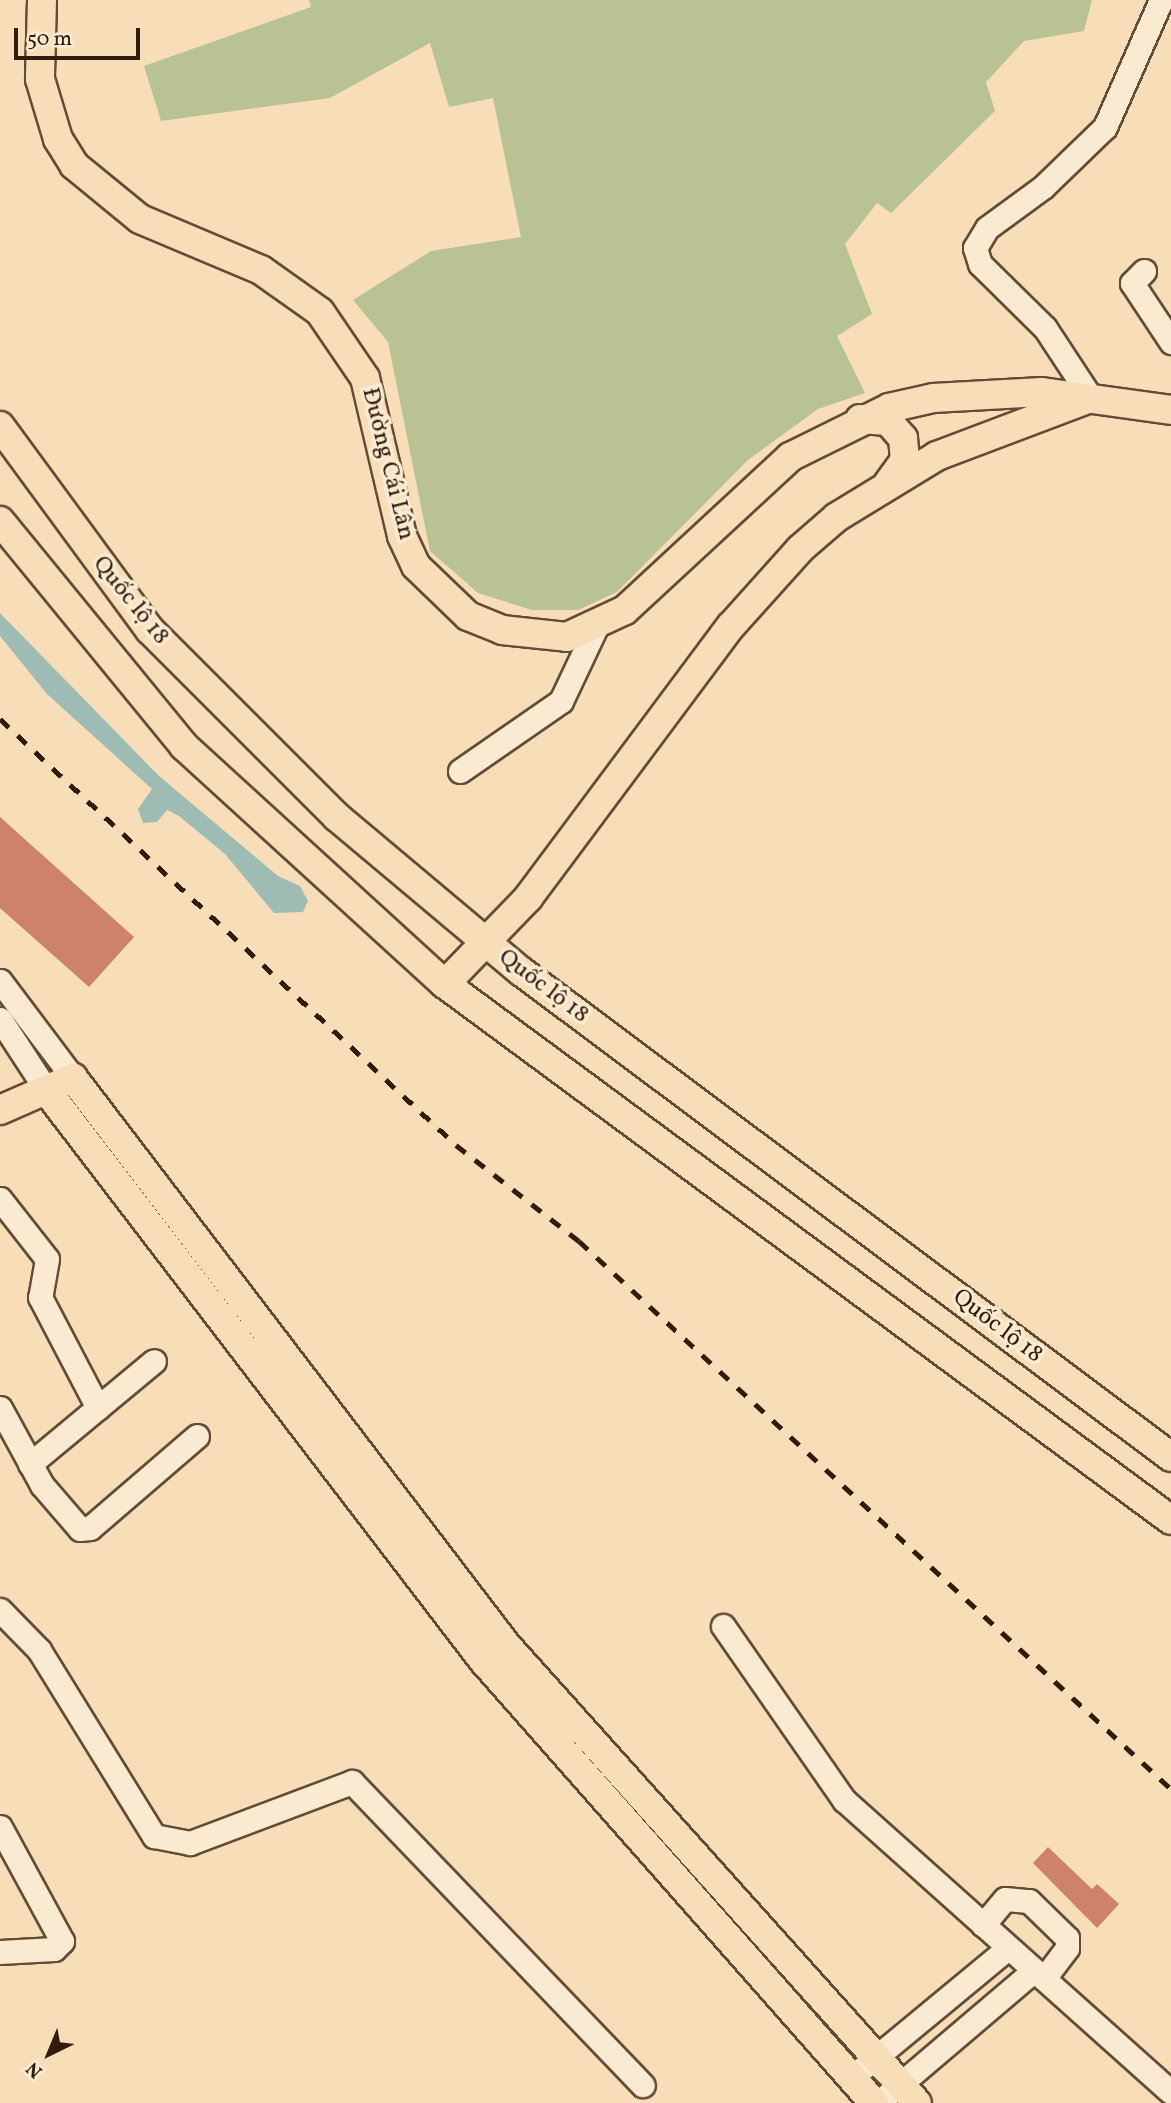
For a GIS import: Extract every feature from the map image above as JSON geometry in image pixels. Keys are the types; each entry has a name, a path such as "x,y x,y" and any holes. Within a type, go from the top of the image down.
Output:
{"main road":[{"name":"Đường Cái Lân","path":"42,0 40,79 58,139 74,165 140,219 290,286 345,341 377,416 402,536 416,566 468,616 502,631 567,637 596,626 655,586 780,465 854,420 933,398 1042,392 1171,410"},
{"path":"445,984 487,944 768,582 838,517 885,486 996,429 1091,398"},
{"path":"854,420 878,417 903,438 905,460 885,486"},
{"name":"Quốc lộ 18","path":"0,426 150,630 337,817 487,944 1171,1457"},
{"name":"Quốc lộ 18","path":"0,521 184,746 445,984 1171,1520"},
{"path":"0,1110 73,1078 506,1645 909,2094"},
{"path":"47,1091 483,1660 876,2103"}],"street":[{"path":"1091,398 1045,328 981,264 975,248 987,228 1043,187 1105,127 1161,0"},
{"path":"1144,271 1132,283 1171,342"},
{"path":"460,771 561,701 596,626"},
{"path":"0,981 73,1078"},
{"path":"0,1019 47,1091"},
{"path":"0,1199 47,1259 40,1297 98,1408"},
{"path":"30,1464 154,1361"},
{"path":"0,1408 30,1464 70,1522 90,1528 197,1436"},
{"path":"0,1610 39,1650 154,1836 190,1843 352,1782 643,2085"},
{"path":"723,1626 844,1800 1171,2092"},
{"path":"0,1827 62,1941 54,1949 0,1952"},
{"path":"876,2103 909,2094 1068,1948 1067,1938 1037,1908 1018,1896 1005,1899 983,1925"},
{"path":"852,2077 1008,1948"}],"green space":[{"path":"309,0 1092,0 1084,31 1024,41 986,82 995,111 891,213 877,203 845,244 872,314 837,336 865,393 818,409 748,460 617,592 578,610 532,610 478,593 430,551 388,342 353,300 431,251 521,237 493,98 449,107 430,43 330,98 161,121 144,66 311,7"}],"water":[{"path":"0,613 159,776 278,876 300,886 308,901 303,912 274,913 225,854 179,816 167,810 157,822 143,823 138,809 152,789 47,694 0,636"}],"building":[{"path":"0,817 134,937 89,987 0,908"},
{"path":"1048,1847 1092,1889 1097,1884 1119,1904 1097,1928 1033,1863"}],"railway":[{"path":"0,719 456,1145 579,1241 1171,1789"}]}
